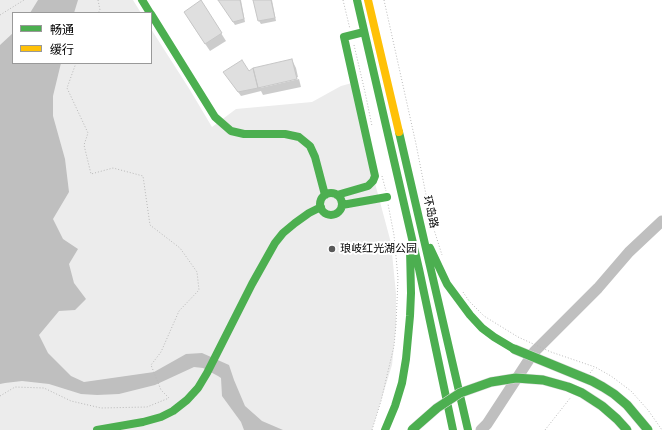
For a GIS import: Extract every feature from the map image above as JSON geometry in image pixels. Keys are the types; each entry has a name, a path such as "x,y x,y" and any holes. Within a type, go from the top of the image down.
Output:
{"main road":[{"path":"142,0 150,12"},
{"path":"357,0 410,229 453,430"},
{"name":"环岛路","path":"368,0 468,430"},
{"path":"152,16 214,117 231,131 238,133 285,134 299,137 310,146 315,157 325,195"},
{"path":"337,195 368,186 373,181 375,173 344,37 364,32"},
{"path":"331,193 337,195 341,199 342,205 340,211 331,215 325,213 321,207 321,201 325,195 331,193"},
{"path":"342,205 387,198"},
{"path":"97,430 143,422 161,417 180,406 190,397 198,388 207,373 252,284 275,243 283,233 295,223 321,207"},
{"path":"421,226 447,284 458,300 482,328 514,349 603,387 614,394 627,406 648,430"},
{"path":"385,430 395,406 402,383 409,337 411,292 410,229"},
{"path":"412,430 437,408 460,393 491,382 516,378 543,380 568,387 602,406 627,430"}],"path":[{"path":"0,16 24,0"},
{"path":"98,0 100,10 99,12"},
{"path":"343,0 365,92 372,130"},
{"path":"384,0 416,144 431,220 443,257"},
{"path":"0,396 15,387 44,388 71,401 101,408 147,407 169,398 160,390 151,365 161,352 179,311 199,290 197,272 180,248 150,225 143,176 112,168 91,174 84,145 88,134 67,88 76,64"},
{"path":"372,430 381,401 394,346 398,278 394,235 382,175"},
{"path":"460,288 469,301 484,316 518,337 550,352"},
{"path":"590,373 595,367"},
{"path":"545,430 575,392"}],"shaded area":[{"path":"0,0 133,0 140,12 12,12 12,64 152,64 152,31 212,127 236,109 312,102 341,86 352,83 376,187 391,243 396,294 396,325 392,365 372,430 0,430"},
{"path":"38,0 78,0 74,12 31,12"},
{"path":"12,34 12,64 61,64 53,96 53,116 65,159 69,192 53,219 63,239 78,249 69,264 74,283 86,299 75,310 59,311 39,335 48,353 71,376 84,382 154,372 186,354 202,353 229,365 245,406 262,421 283,430 244,430 241,422 222,396 221,378 203,368 194,367 155,385 119,394 81,394 49,384 22,381 0,384 0,45"}],"building":[{"path":"201,0 222,33 205,44 184,12"},
{"path":"218,0 240,0 244,19 233,22"},
{"path":"253,0 271,0 275,18 258,21"},
{"path":"292,59 297,79 258,88 253,68"},
{"path":"242,60 249,71 253,68 258,88 238,92 223,72"}],"waterway":[{"path":"481,430 487,424 534,352 598,288 629,252 662,221"}],"traffic: fast":[{"path":"142,0 149,12"},
{"path":"357,0 419,269 453,430"},
{"path":"152,16 215,117 231,131 244,134 285,134 299,137 310,146 315,157 325,195"},
{"path":"337,195 368,186 373,181 375,176 344,37 364,32"},
{"path":"399,132 468,430"},
{"path":"331,193 339,196 342,204 339,212 331,215 323,212 320,204 323,196 331,193"},
{"path":"342,205 387,197"},
{"path":"97,430 143,422 161,417 173,411 187,400 198,388 207,373 252,284 275,243 283,233 295,223 321,207"},
{"path":"430,248 447,284 470,315 482,328 514,349"},
{"path":"385,430 395,406 402,383 406,359 411,293 410,249"},
{"path":"514,349 603,387 627,405 648,430"},
{"path":"412,430 437,408 460,393 491,382 516,378 543,380 568,387 582,393 602,406 627,430"}],"traffic: slow":[{"path":"368,0 399,132"}],"place":[{"name":"琅岐红光湖公园","path":"332,249"}]}
